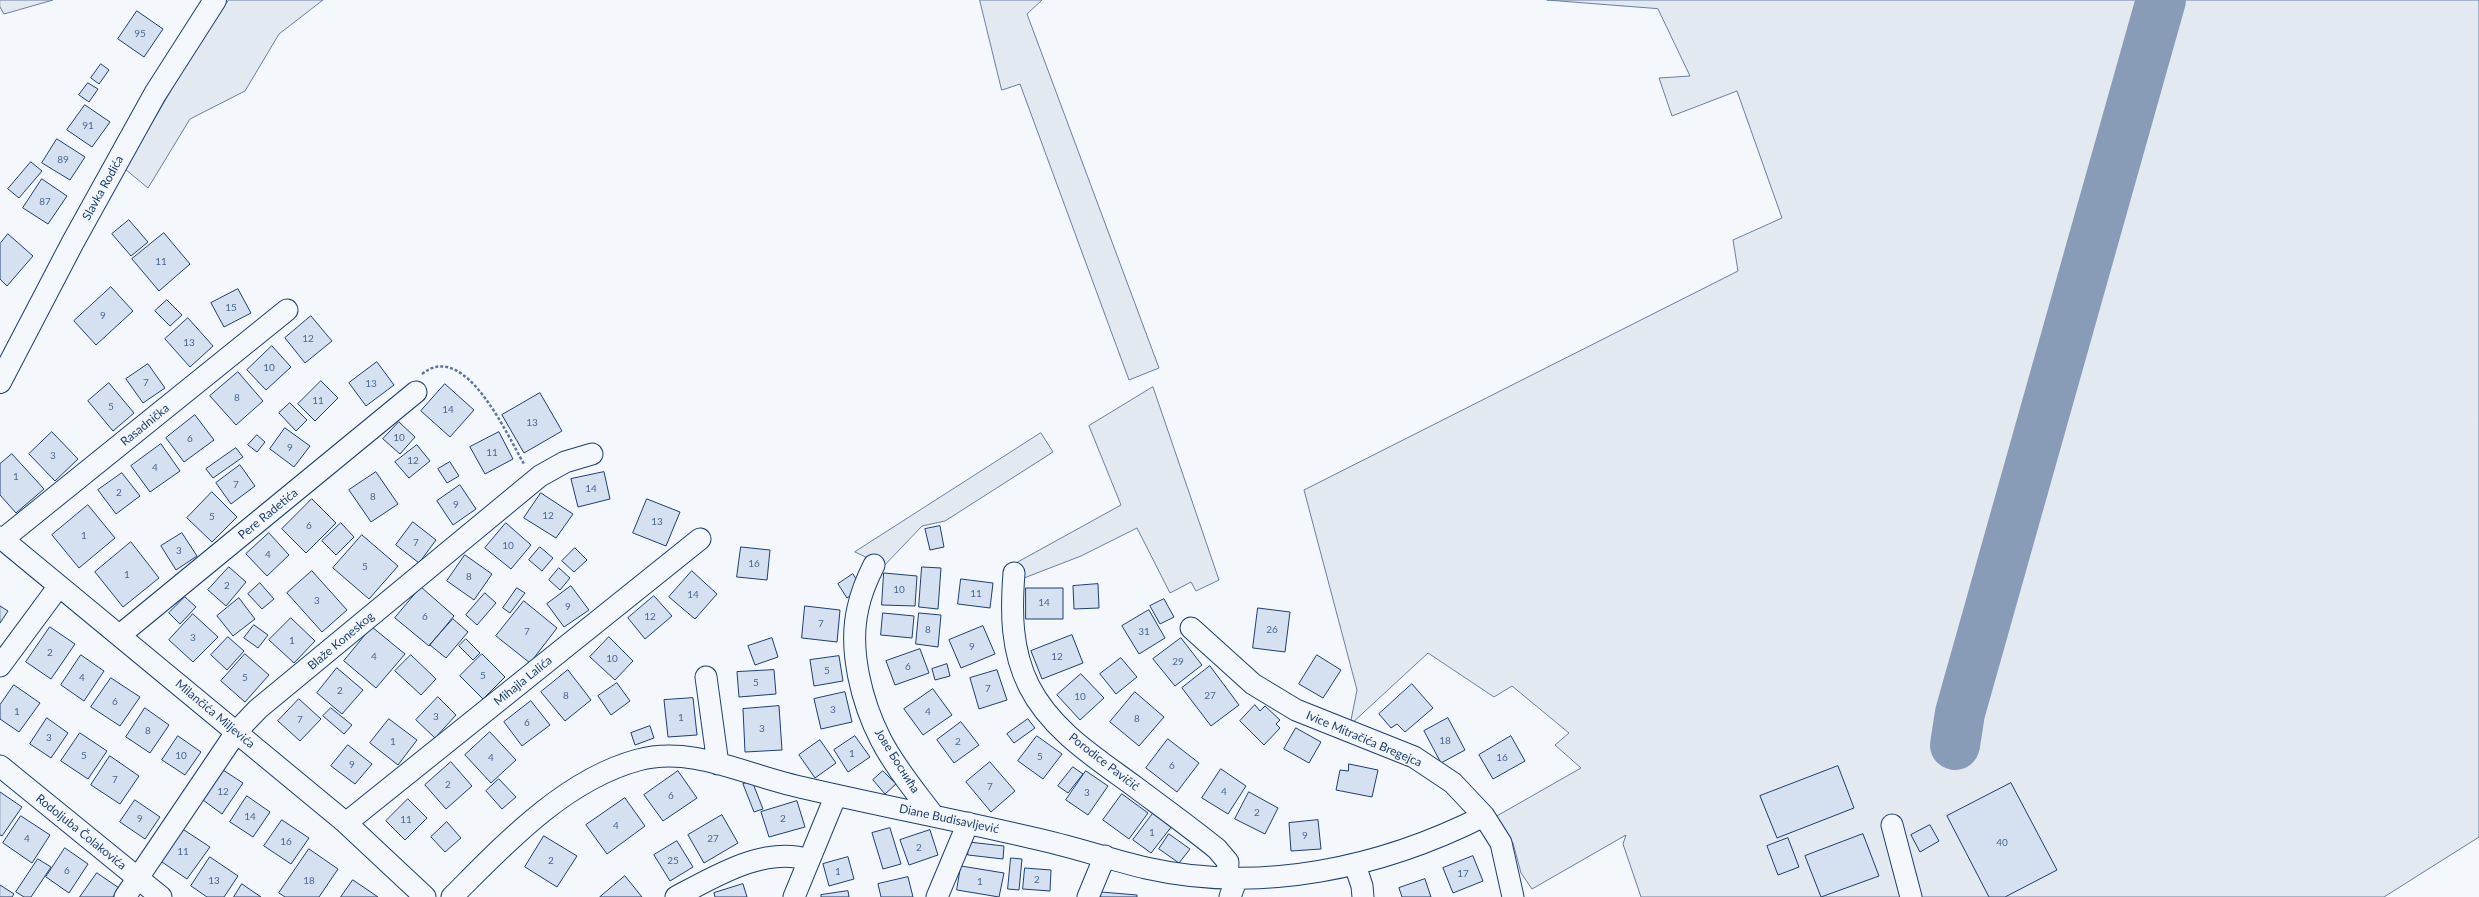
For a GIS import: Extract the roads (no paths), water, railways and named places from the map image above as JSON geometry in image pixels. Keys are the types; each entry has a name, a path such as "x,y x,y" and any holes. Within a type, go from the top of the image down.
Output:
{"main road":[{"name":"Slavka Rodića","path":"0,382 73,242 151,101 215,0"}],"street":[{"name":"Rasadnička","path":"1,538 287,310"},
{"name":"Pere Radetića","path":"120,635 416,392"},
{"name":"Blaže Koneskog","path":"125,897 136,877 237,731 258,709 533,481 565,462 592,454"},
{"name":"Milančića Miljevića","path":"1,538 237,731 346,823 425,897"},
{"name":"Mihajla Lalića","path":"346,823 700,539"},
{"name":"Јове Боснића","path":"874,565 864,587 856,616 856,656 862,686 870,713 881,741 901,772 933,815"},
{"name":"Porodice Pavičić","path":"1014,573 1012,599 1015,644 1029,687 1044,710 1087,751 1217,849 1228,862 1231,884"},
{"path":"0,666 59,586"},
{"name":"Ivice Mitračića Bregejca","path":"1191,628 1253,684 1296,710 1414,757 1453,783 1484,816 1501,843 1513,897"},
{"path":"706,677 718,764"},
{"name":"Diane Budisavljević","path":"452,897 515,834 549,807 606,772 636,760 660,756 680,756 718,764 796,787 968,823 1105,856 1146,868 1206,878 1231,884 1266,878 1315,873 1355,865 1417,845 1484,816"},
{"name":"Rodoljuba Čolakovića","path":"0,766 161,897"},
{"path":"794,897 836,795"},
{"path":"937,897 968,823"},
{"path":"1892,825 1911,897"},
{"path":"676,897 715,877 752,862 776,856 809,860"},
{"path":"1088,897 1105,856"},
{"path":"1355,865 1362,886 1363,897"}]}
